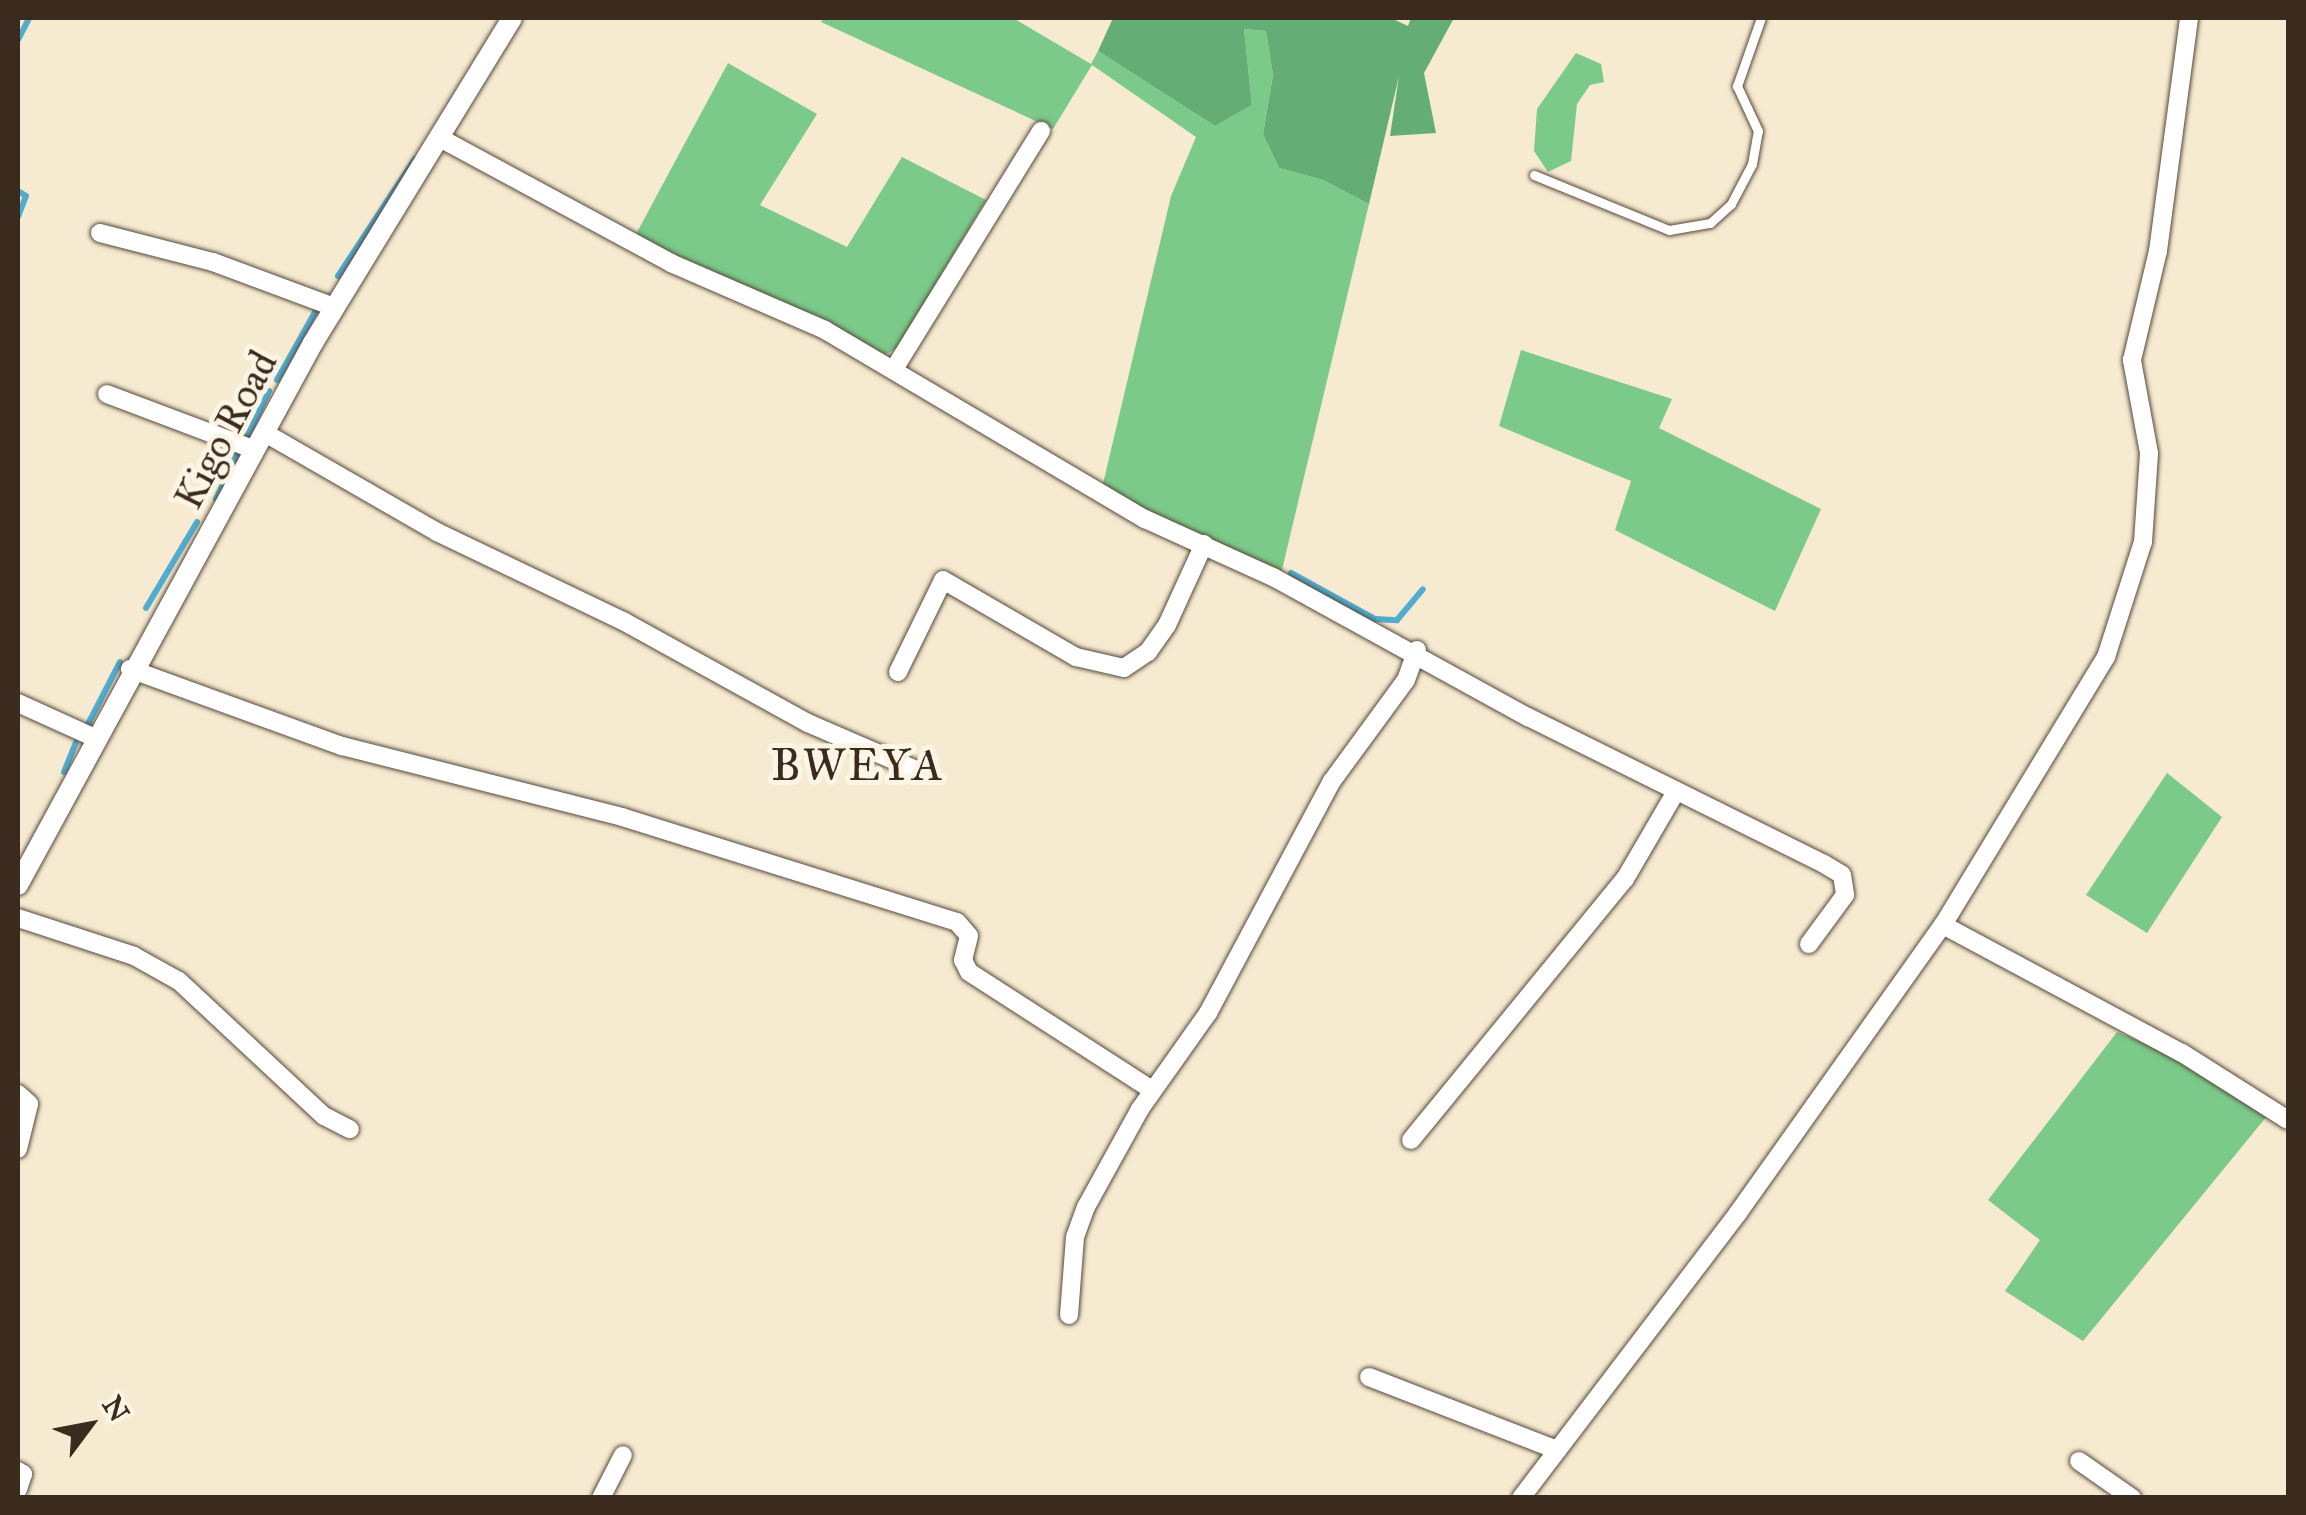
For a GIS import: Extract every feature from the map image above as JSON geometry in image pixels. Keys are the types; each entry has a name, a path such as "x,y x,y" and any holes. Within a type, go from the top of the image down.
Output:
{"street":[{"name":"Kigo Road","path":"18,886 130,669 334,307 512,18"},
{"path":"1522,1498 1738,1213 1943,925 2070,723 2130,598 2150,471 2132,360 2158,251 2188,18"},
{"path":"894,369 1041,131"},
{"path":"440,138 670,262 825,330 1145,519 1204,544 1417,650 1675,792 1842,875 1846,895 1809,944"},
{"path":"100,233 213,262 334,307"},
{"path":"107,394 260,441 622,620 808,723 914,769"},
{"path":"898,672 943,580 1076,657 1124,668 1148,652 1167,625 1204,544"},
{"path":"1069,1315 1078,1228 1152,1090 1208,1013 1332,781 1406,680 1417,650"},
{"path":"130,669 342,746 622,817 957,922 969,936 963,960 968,972 1152,1090"},
{"path":"18,703 94,738"},
{"path":"1412,1140 1625,878 1675,792"},
{"path":"18,918 134,956 180,981 324,1116 350,1128"},
{"path":"1943,925 2182,1053 2288,1120"},
{"path":"18,1094 29,1104 18,1149"},
{"path":"1369,1377 1557,1450"},
{"path":"602,1498 623,1455"},
{"path":"2079,1461 2132,1498"},
{"path":"18,1471 23,1474 18,1489"}],"lane":[{"path":"1534,175 1669,230 1710,224 1731,204 1752,164 1758,131 1737,86 1762,18"}],"green space":[{"path":"824,18 1013,18 1091,64 1098,51 1215,126 1252,105 1244,29 1266,31 1273,75 1263,134 1279,168 1323,180 1369,204 1281,574 1102,488 1171,196 1196,137 1092,65 1053,129 821,22"},
{"path":"1113,18 1391,18 1408,26 1411,18 1454,18 1424,73 1436,133 1390,136 1399,76 1369,204 1323,180 1279,168 1263,134 1273,75 1266,31 1244,29 1252,105 1215,126 1098,51"},
{"path":"1576,53 1601,64 1604,82 1590,85 1577,104 1571,161 1548,172 1534,151 1537,109"},
{"path":"728,63 817,114 760,205 847,247 902,157 986,200 897,348 885,355 635,236"},
{"path":"1521,350 1672,399 1659,428 1821,509 1775,611 1615,530 1631,481 1499,426"},
{"path":"2167,773 2222,817 2147,933 2086,895"},
{"path":"2117,1032 2166,1052 2267,1116 2083,1341 2005,1291 2040,1240 1988,1200"}],"waterway":[{"path":"18,40 29,18"},
{"path":"338,276 415,159"},
{"path":"18,191 26,196 18,217"},
{"path":"277,380 315,312"},
{"path":"247,437 269,391"},
{"path":"216,499 238,452"},
{"path":"146,608 197,522"},
{"path":"1291,573 1375,619 1397,620 1423,589"},
{"path":"86,728 120,662"},
{"path":"64,772 76,742"}],"district":[{"name":"BWEYA","path":"858,765"}]}
